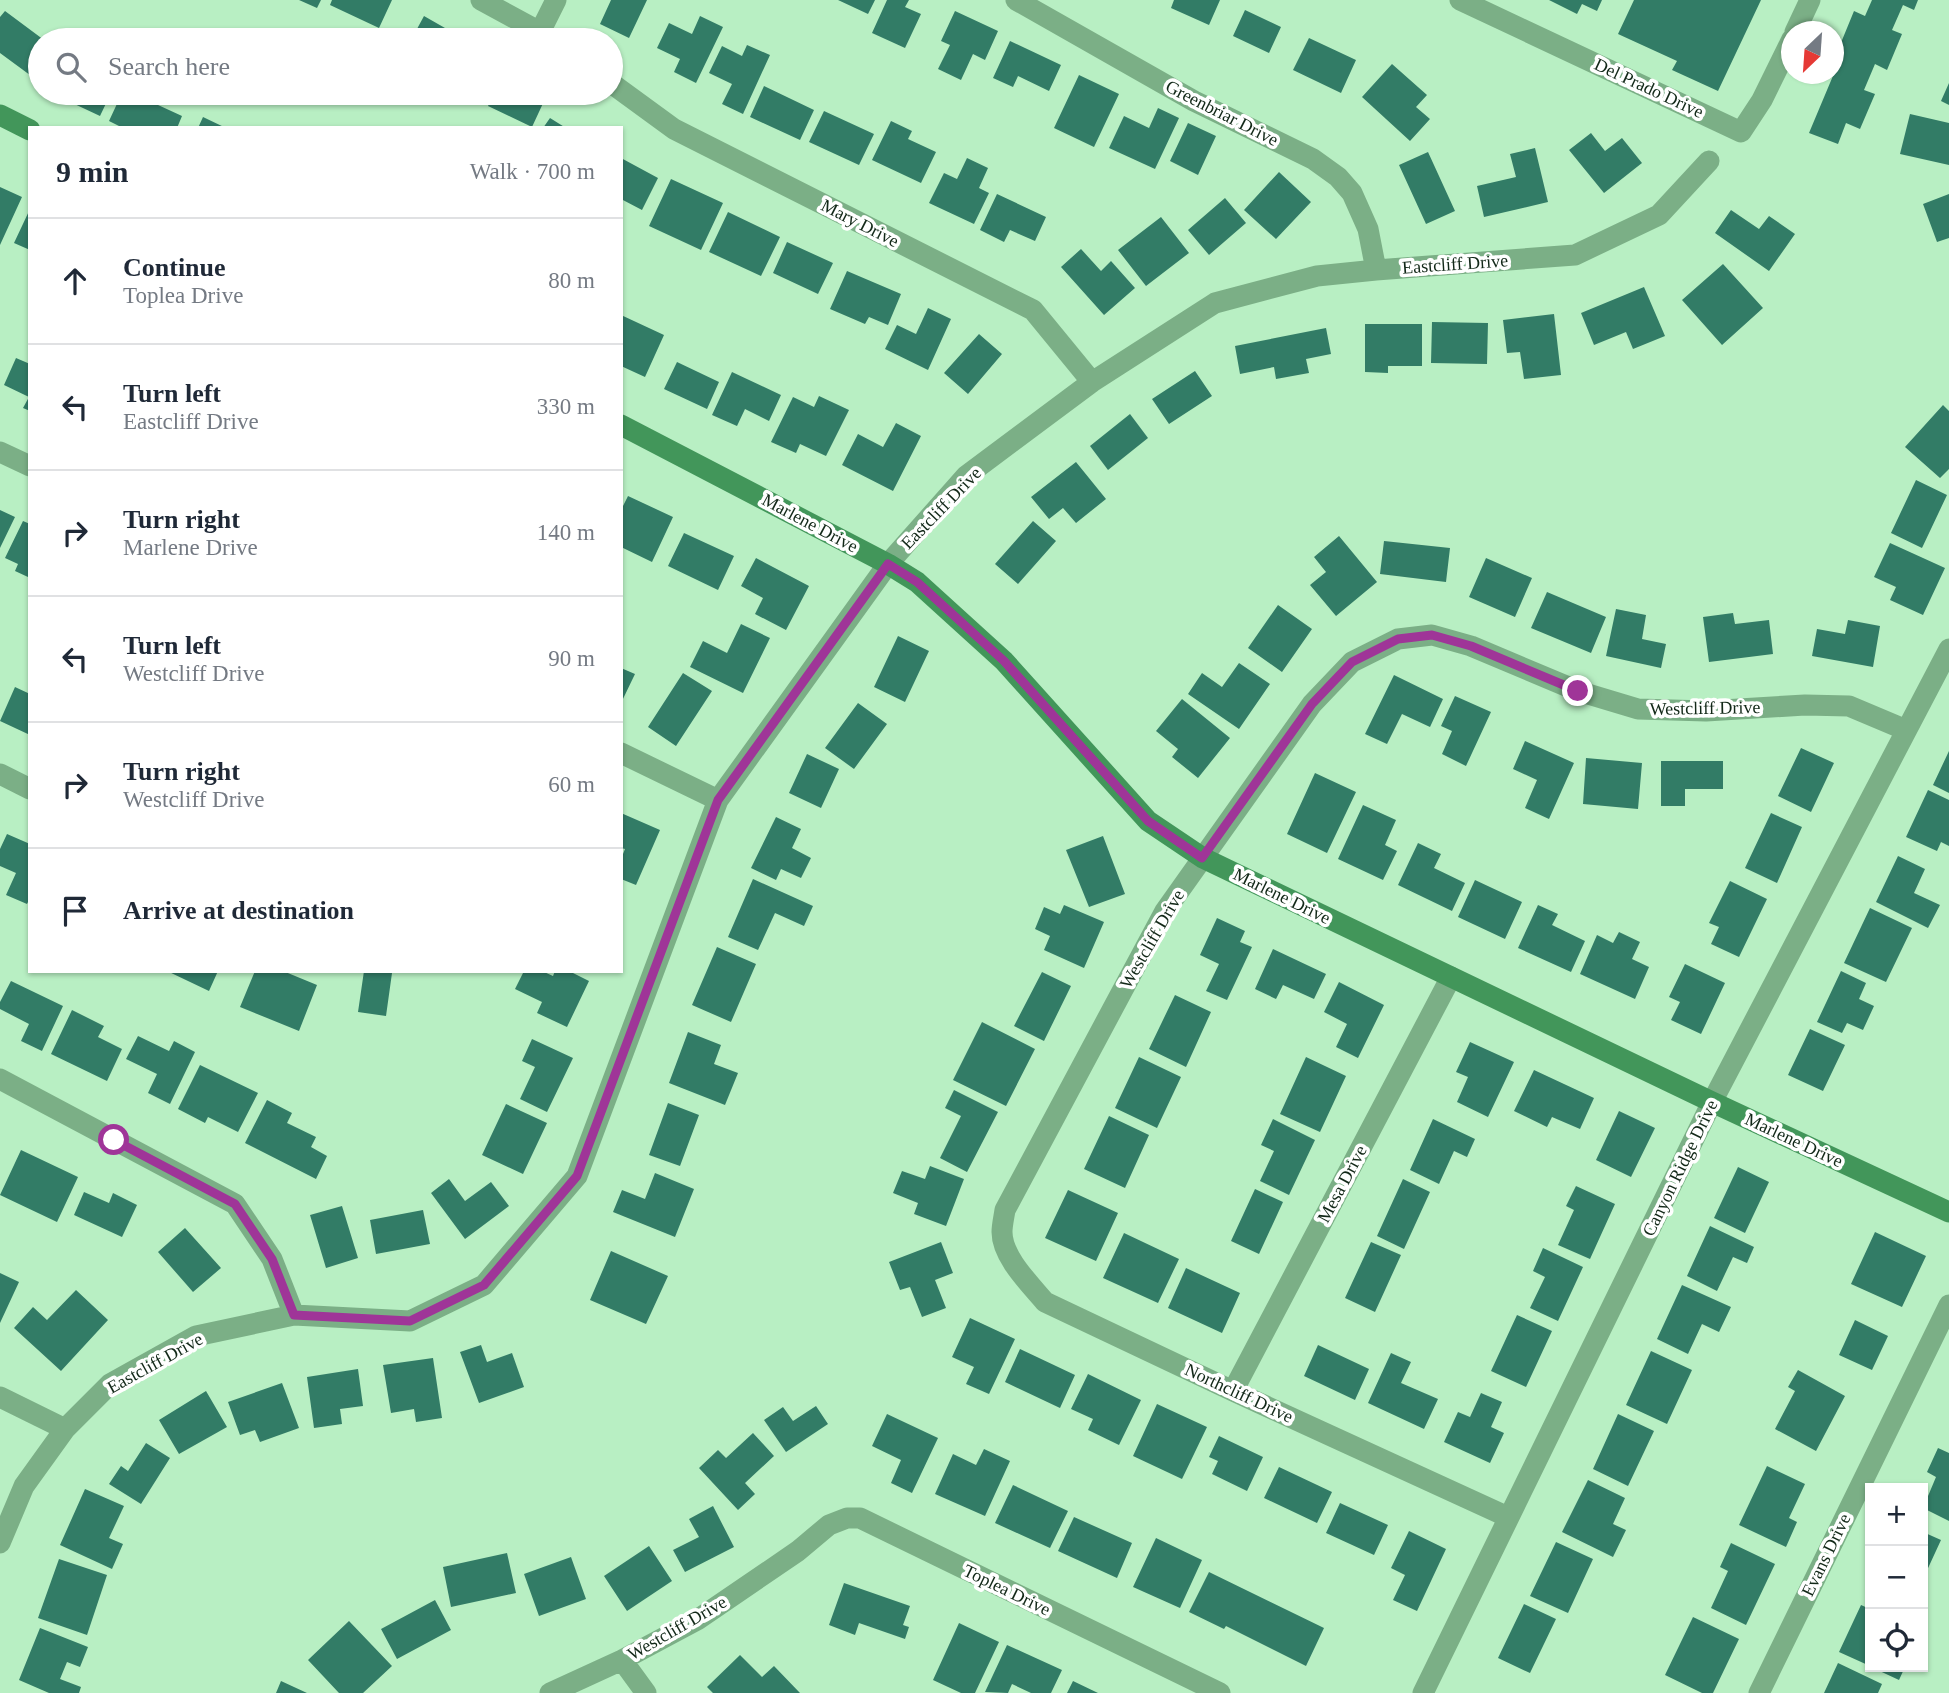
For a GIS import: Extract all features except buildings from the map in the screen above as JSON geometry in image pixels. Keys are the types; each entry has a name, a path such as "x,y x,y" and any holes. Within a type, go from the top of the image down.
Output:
{"street":[{"path":"481,0 532,28"},
{"path":"548,28 556,0"},
{"name":"Greenbriar Drive","path":"1016,0 1194,101 1313,159 1330,171 1352,193 1368,229 1376,270"},
{"name":"Del Prado Drive","path":"1460,0 1741,132 1762,100 1781,59"},
{"path":"1800,21 1810,0"},
{"name":"Mary Drive","path":"623,92 674,129 1033,310 1092,382"},
{"path":"0,115 28,130"},
{"name":"Eastcliff Drive","path":"0,1543 24,1486 65,1429 110,1384 196,1336 294,1315 410,1321 484,1285 577,1176 718,800 888,564 966,477 1092,382 1215,303 1317,276 1575,255 1659,215 1709,161"},
{"name":"Marlene Drive","path":"623,426 888,564 917,582 1004,661 1148,821 1202,858 1949,1212"},
{"path":"0,452 28,465"},
{"name":"Westcliff Drive","path":"1002,1234 1004,1210 1165,911 1312,704 1352,662 1398,639 1432,635 1471,646 1578,691 1638,709 1706,711 1805,705 1849,706 1906,730"},
{"name":"Canyon Ridge Drive","path":"1423,1693 1712,1102 1949,649"},
{"path":"623,754 718,800"},
{"path":"0,774 28,788"},
{"name":"Mesa Drive","path":"1233,1391 1451,977"},
{"path":"0,1079 235,1204 272,1259 294,1315"},
{"name":"Northcliff Drive","path":"1002,1234 1006,1251 1045,1302 1508,1517"},
{"name":"Evans Drive","path":"1759,1693 1949,1305"},
{"path":"0,1397 65,1429"},
{"name":"Toplea Drive","path":"798,1551 829,1525 847,1518 860,1518 1220,1693"},
{"name":"Westcliff Drive","path":"550,1693 622,1660 697,1620 798,1551"},
{"path":"622,1660 646,1693"}],"route":[{"path":"114,1140 235,1204 272,1259 294,1315 410,1321 484,1285 577,1176 718,800 888,564 917,582 1004,661 1148,821 1202,858 1312,704 1352,662 1398,639 1432,635 1471,646 1578,691"}]}
